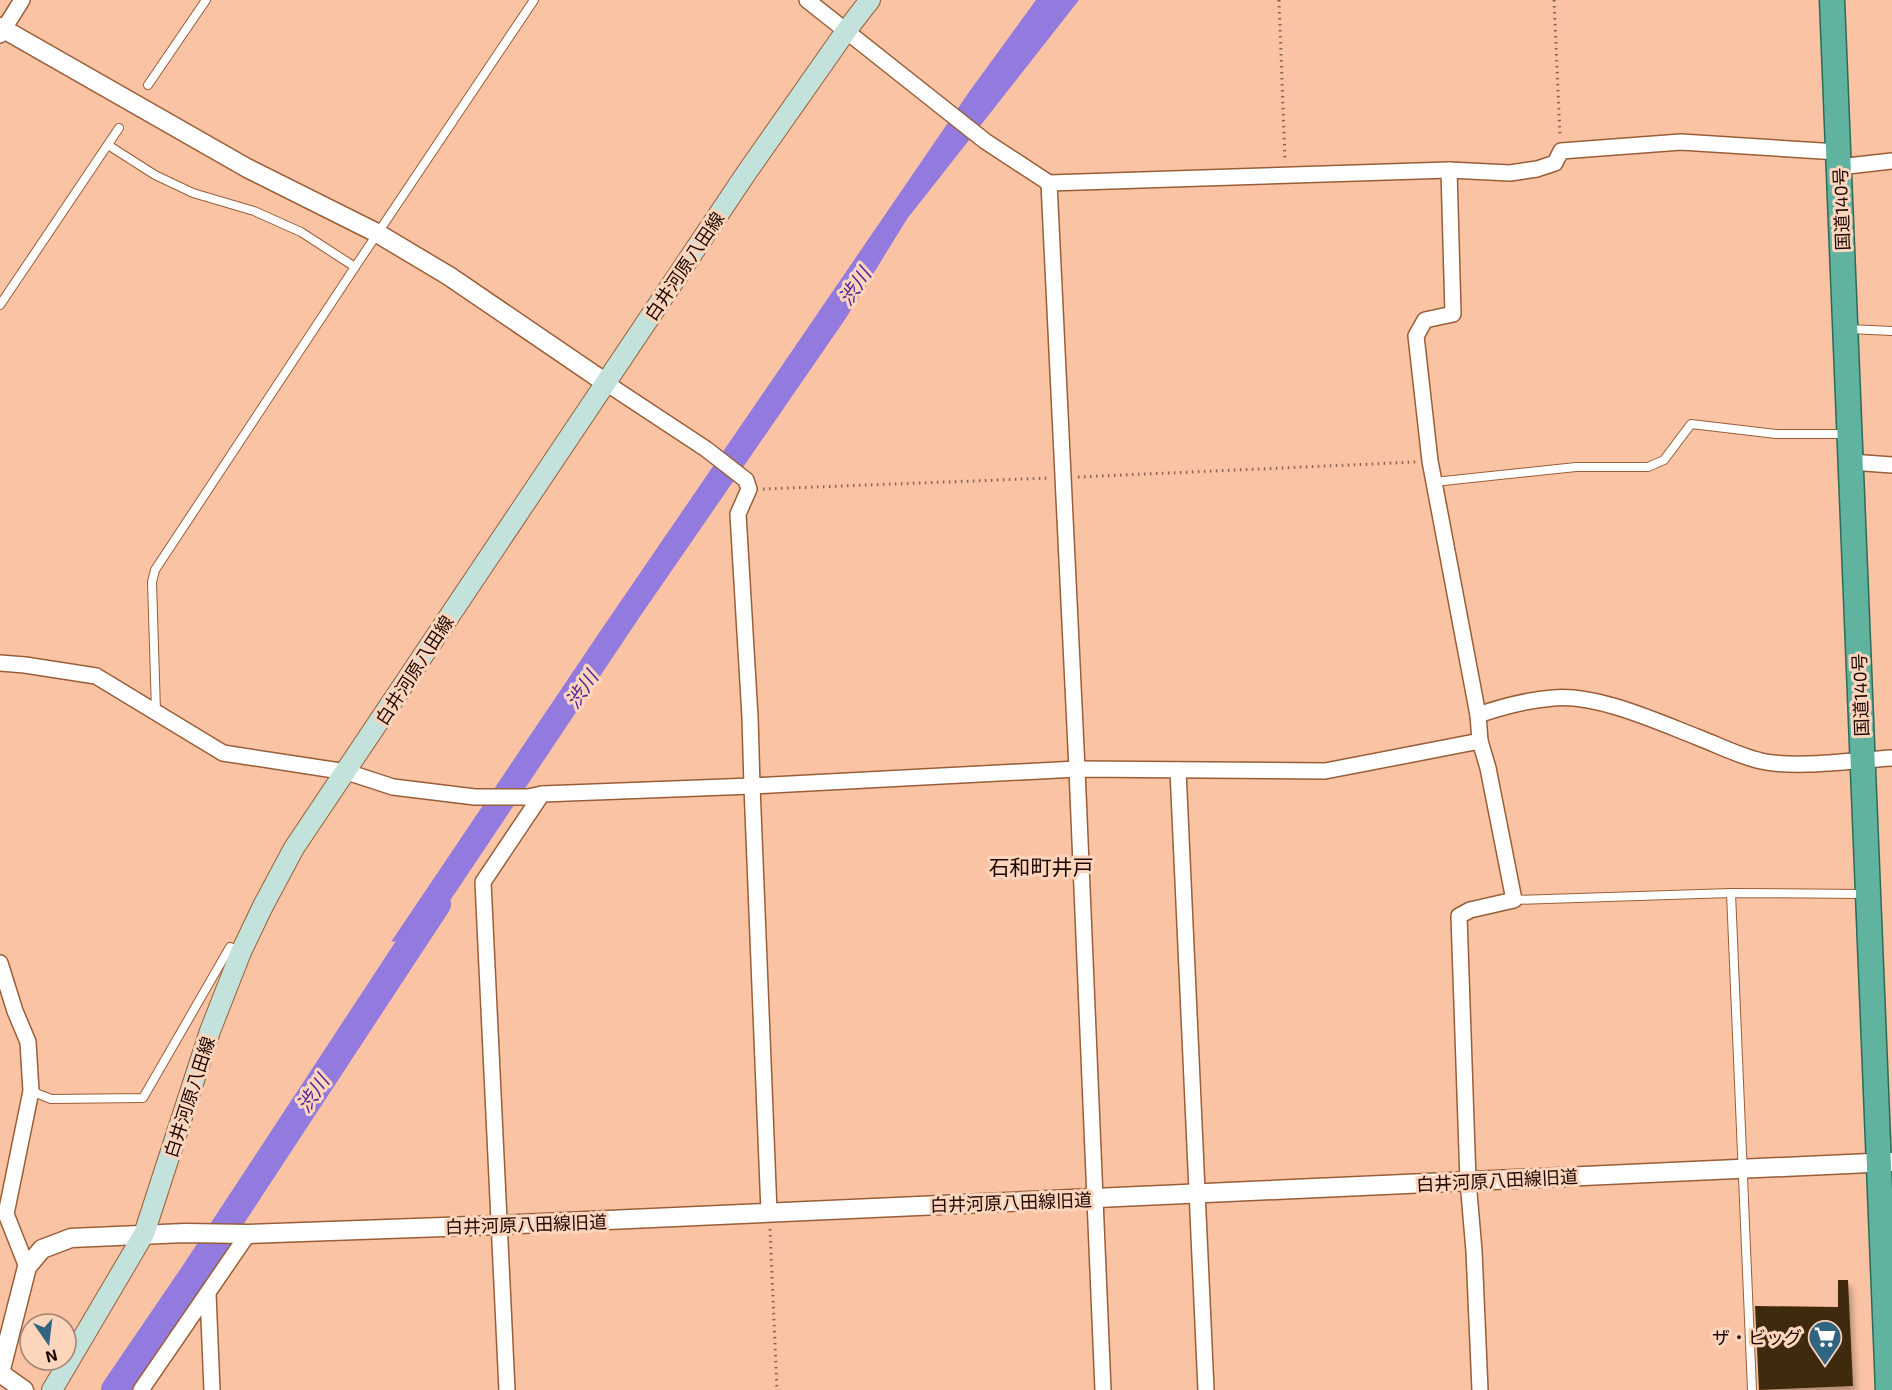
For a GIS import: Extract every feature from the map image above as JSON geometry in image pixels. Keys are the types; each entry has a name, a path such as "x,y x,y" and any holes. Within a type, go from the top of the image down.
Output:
{"highway":[{"name":"国道140号","path":"1832,0 1868,894 1885,1162 1888,1390"}],"main road":[{"name":"白井河原八田線","path":"52,1390 144,1234 210,1032 241,952 294,848 747,172 870,0"}],"street":[{"path":"22,0 1,30 247,168 377,233 449,276 706,448 748,484 738,514 750,717 769,1212"},
{"path":"807,0 985,141 1049,183 1449,170 1510,173 1537,169 1555,163 1561,151 1681,142 1839,160 1892,161"},
{"path":"1449,170 1453,314 1425,320 1416,336 1430,462 1478,715 1480,741 1488,768 1515,900 1470,910 1459,916 1468,1181 1480,1390"},
{"path":"1049,183 1103,1390"},
{"path":"1851,462 1892,465"},
{"path":"0,663 96,676 223,753 347,772 393,787 475,797 752,786 1077,769 1325,771 1480,741"},
{"path":"1478,715 1498,708 1553,698 1572,698 1602,703 1641,715 1759,761 1787,764 1892,758"},
{"path":"1178,770 1206,1390"},
{"path":"507,1390 483,882 535,795"},
{"path":"0,963 15,1011 28,1042 31,1091 3,1215 27,1267 6,1327 8,1347 0,1373 24,1390"},
{"name":"白井河原八田線旧道","path":"27,1267 42,1249 71,1238 499,1225 1885,1162"},
{"path":"141,1390 208,1294 243,1234"},
{"path":"208,1294 212,1390"}],"lane":[{"path":"148,85 206,0"},
{"path":"156,712 152,582 155,570 534,0"},
{"path":"0,305 119,128"},
{"path":"108,145 155,175 193,193 254,211 302,232 355,267"},
{"path":"1845,329 1892,331"},
{"path":"1434,482 1576,467 1648,467 1664,460 1691,424 1776,434 1850,434"},
{"path":"1731,893 1752,1390"},
{"path":"1515,900 1731,893 1868,894"},
{"path":"31,1091 51,1099 143,1098 230,946 241,952"}],"path":[{"path":"1279,0 1286,175"},
{"path":"1554,0 1561,151"},
{"path":"748,484 1063,478 1430,462"},
{"path":"769,1212 777,1390"}],"water":[{"path":"1036,0 1079,0 907,219 846,318 639,618 427,935 391,942 969,92"}],"building":[{"path":"1838,1280 1848,1280 1853,1386 1759,1390 1755,1306 1838,1307"}],"waterway":[{"name":"渋川","path":"115,1390 437,904"}],"place":[{"name":"ザ・ビッグ","path":"1825,1366"}],"district":[{"name":"石和町井戸","path":"1041,866"}]}
